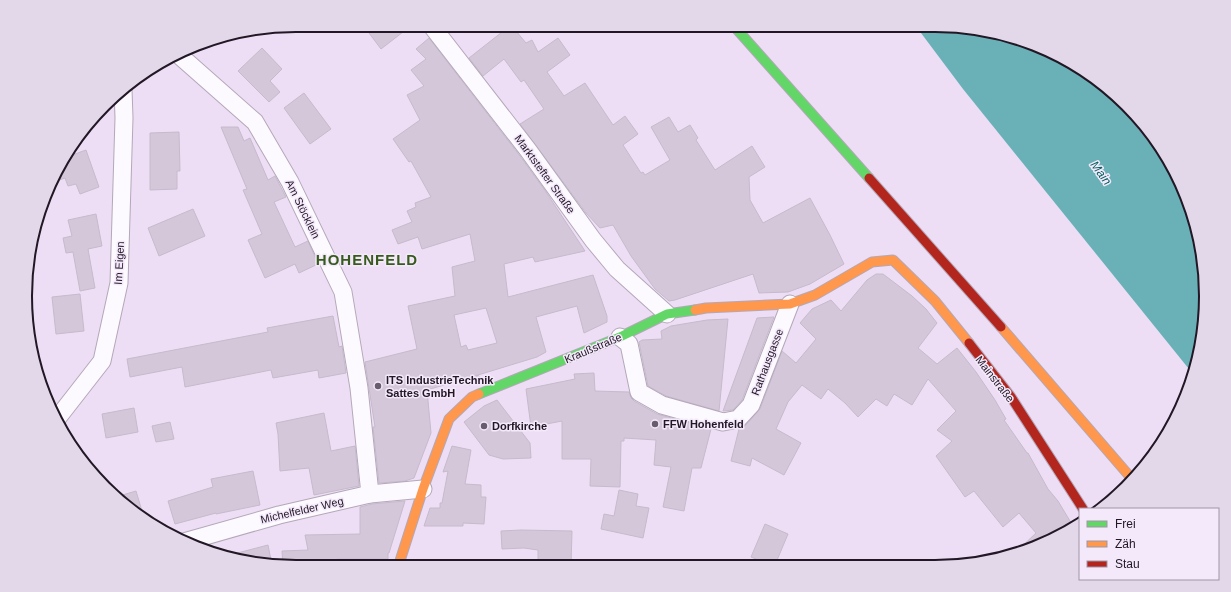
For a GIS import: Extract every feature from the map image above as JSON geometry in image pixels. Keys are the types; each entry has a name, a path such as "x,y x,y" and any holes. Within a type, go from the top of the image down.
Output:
{"street":[{"name":"Marktstefter Straße","path":"437,32 528,150 593,240 617,269 667,314"},
{"path":"739,32 899,213 980,302 1129,475"},
{"name":"Am Stöcklein","path":"182,58 255,122 290,182 343,292 359,388 370,494"},
{"name":"Im Eigen","path":"60,415 102,361 120,283 123,97"},
{"name":"Kraußstraße","path":"400,560 423,489 449,419 472,397 620,337 667,314 706,308 790,304 815,295 872,262 893,260"},
{"name":"Mainstraße","path":"893,260 934,301 1010,397 1082,508"},
{"name":"Rathausgasse","path":"620,337 629,344 640,392 662,405 723,422 738,419 751,405 790,304"},
{"name":"Michelfelder Weg","path":"193,539 279,514 370,494 423,489"}],"water":[{"name":"Main","path":"920,32 969,34 987,37 1036,52 1082,76 1122,109 1129,118 1157,153 1172,179 1185,211 1194,244 1197,262 1199,296 1197,330 1189,369 963,89"}],"building":[{"path":"368,32 403,32 381,49"},
{"path":"502,32 517,32 526,43 532,40 538,52 558,38 570,55 547,72 564,96 585,83 613,125 625,116 638,134 623,145 641,173 643,172 645,175 670,160 651,127 669,117 678,132 690,125 698,138 696,140 715,170 752,146 765,167 749,177 750,200 763,223 810,198 844,264 810,284 788,292 759,293 753,274 669,301 655,289 631,256 613,225 600,228 586,213 520,124 544,109 524,80 521,82 504,59 483,76 469,58"},
{"path":"429,38 520,156 585,251 535,262 533,257 504,264 508,297 593,275 607,316 607,322 584,333 577,306 536,317 546,352 537,357 427,390 431,433 414,478 405,481 379,483 373,427 375,427 365,362 417,349 408,306 455,296 452,267 475,261 470,234 422,249 418,237 398,244 392,230 412,222 407,211 416,207 415,203 431,197 411,161 409,162 393,139 420,120 407,95 424,86 411,70 426,59 416,49","holes":["486,308 497,343 468,350 466,345 461,347 454,315"]},
{"path":"262,48 282,69 270,81 280,92 269,102 238,71"},
{"path":"304,93 331,129 310,144 284,108"},
{"path":"221,127 238,127 244,141 250,138 268,180 275,176 286,197 274,202 295,247 308,241 318,264 299,273 295,264 265,278 248,240 262,234 243,190 247,189"},
{"path":"179,132 180,171 177,171 177,189 150,190 150,133"},
{"path":"86,150 99,187 80,194 76,184 68,186 65,178 58,180 72,155"},
{"path":"193,209 205,236 159,256 148,228"},
{"path":"96,214 102,246 88,249 95,288 80,291 73,252 66,253 63,238 72,236 68,220"},
{"path":"876,274 883,274 912,296 926,309 937,323 918,348 937,364 957,348 995,400 1006,419 1004,420 1028,453 1048,489 1058,501 1071,523 1052,533 1024,545 1036,533 1019,513 1003,527 974,491 965,497 936,456 952,441 937,430 956,411 928,379 912,405 894,394 887,406 876,399 858,417 845,403 828,389 821,399 802,385 788,402 776,429 801,443 784,475 752,458 750,466 731,461 739,429 745,426 760,409 782,351 796,363 816,339 800,323 812,309 831,300 841,311 867,280"},
{"path":"80,294 84,331 56,334 52,297"},
{"path":"333,316 339,347 342,346 346,373 319,378 318,370 273,378 271,370 185,387 182,367 130,377 127,359 268,332 267,328"},
{"path":"774,317 742,400 733,410 723,411 757,318"},
{"path":"728,319 719,411 666,396 648,386 639,342 642,340 662,339 661,331 671,326 707,320"},
{"path":"594,373 595,391 629,392 634,401 657,414 711,429 701,468 692,468 684,511 663,507 671,467 654,465 656,440 624,438 624,441 621,441 620,487 590,486 591,459 562,459 562,421 531,427 526,389 575,379 574,374"},
{"path":"478,375 482,380 469,385 468,383"},
{"path":"497,400 530,443 531,458 503,459 489,455 464,422 484,406"},
{"path":"134,408 138,432 106,438 102,414"},
{"path":"324,413 331,451 355,446 359,486 314,495 309,468 280,471 276,423"},
{"path":"170,422 174,439 156,442 152,426"},
{"path":"452,446 471,450 465,484 481,485 481,497 486,497 484,524 463,523 463,526 424,526 430,508 440,508 440,503 442,503 448,471 443,472"},
{"path":"253,471 260,505 216,513 175,524 168,501 213,487 211,479"},
{"path":"619,490 638,494 636,506 649,508 643,538 601,529 604,514 614,516"},
{"path":"136,491 142,510 135,505 123,495"},
{"path":"405,501 388,553 388,559 283,559 282,551 308,550 305,535 360,534 360,507 372,504"},
{"path":"765,524 788,534 777,560 758,560 751,557"},
{"path":"501,531 572,531 571,560 538,560 538,550 524,548 502,549"},
{"path":"268,545 271,559 262,558 237,553"}],"traffic: fast":[{"path":"739,32 869,178"},
{"path":"479,394 620,337 667,314 695,310"}],"traffic: slow":[{"path":"695,310 706,308 790,304 815,295 872,262 893,260 935,301 969,343"},
{"path":"1001,327 1129,475"},
{"path":"400,560 423,489 449,419 472,397 479,394"}],"traffic: jam":[{"path":"869,178 1001,327"},
{"path":"969,343 1011,397 1082,508"}],"place":[{"name":"ITS IndustrieTechnik Sattes GmbH","path":"378,386"},
{"name":"FFW Hohenfeld","path":"655,424"},
{"name":"Dorfkirche","path":"484,426"}],"district":[{"name":"HOHENFELD","path":"367,259"}]}
